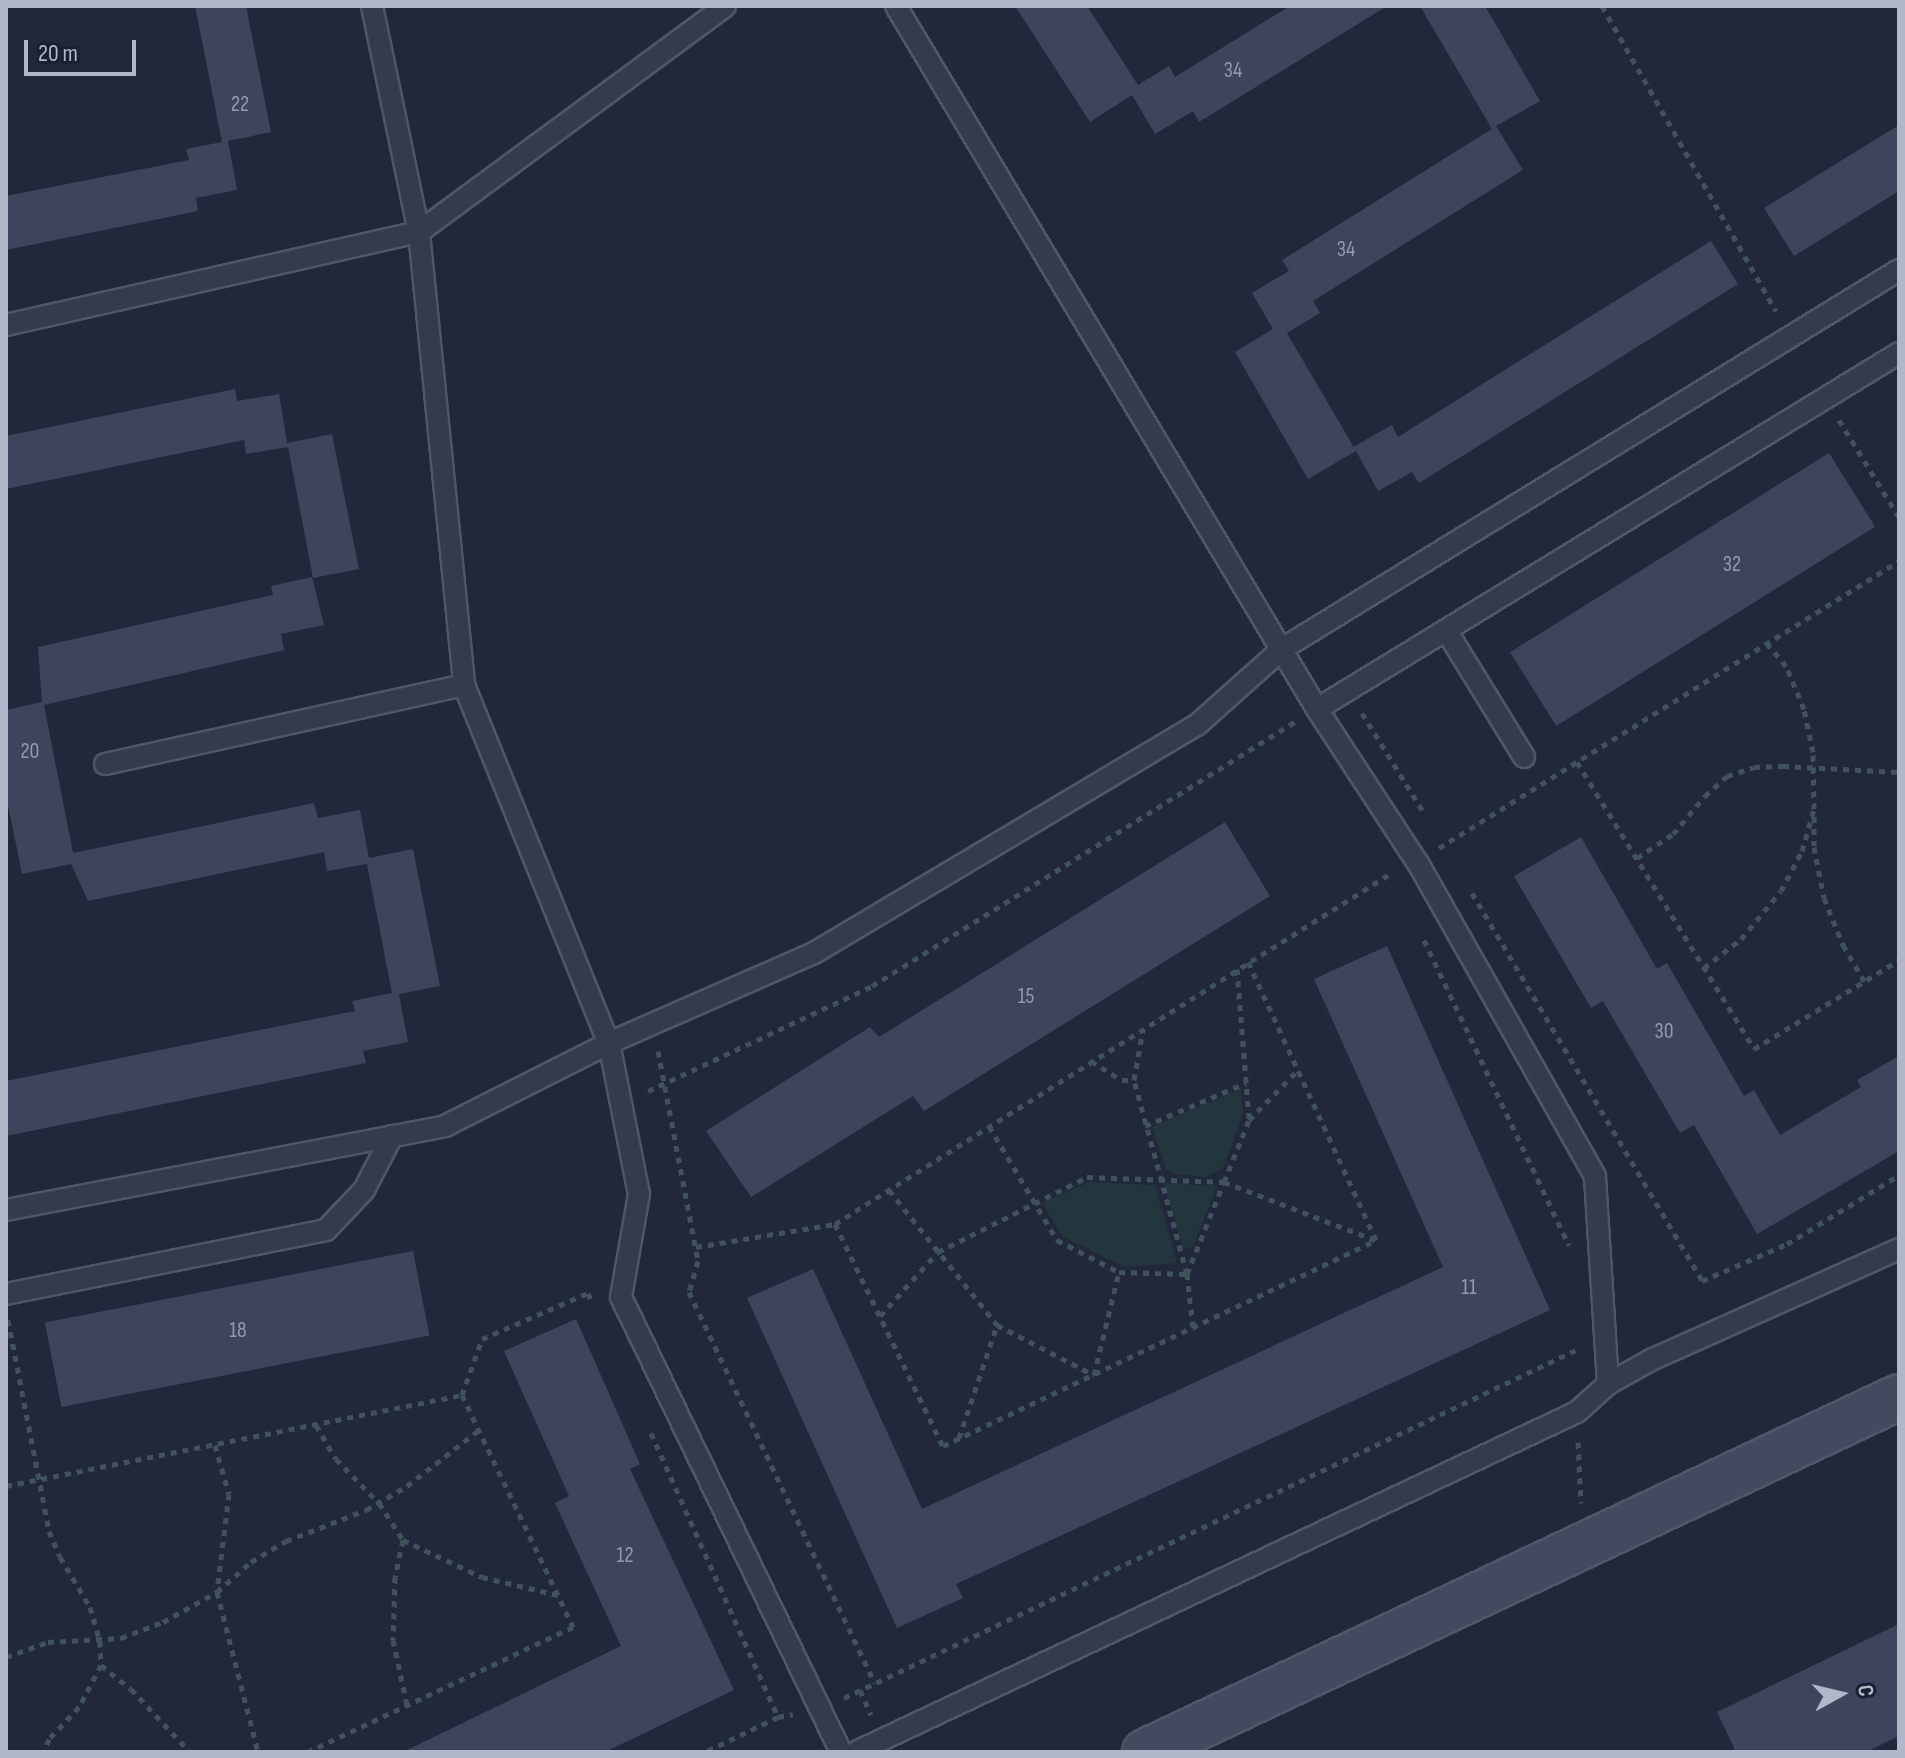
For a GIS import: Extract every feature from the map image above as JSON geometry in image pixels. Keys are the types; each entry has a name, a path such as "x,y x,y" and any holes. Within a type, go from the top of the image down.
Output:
{"street":[{"path":"1145,1752 1899,1397"}],"lane":[{"path":"372,6 419,232 464,685 609,1043 639,1194 621,1297 841,1752"},
{"path":"6,325 419,232 725,6"},
{"path":"896,6 1317,709 1417,862 1595,1176 1608,1384"},
{"path":"6,1210 445,1126 609,1043 828,945 1197,725 1282,649 1899,270"},
{"path":"1317,709 1899,353"},
{"path":"1446,630 1524,757"},
{"path":"105,764 464,685"},
{"path":"6,1294 326,1230 364,1190 392,1136"},
{"path":"856,1752 1577,1412 1608,1384 1653,1359 1899,1249"}],"path":[{"path":"1602,6 1790,335"},
{"path":"1825,398 1899,517"},
{"path":"696,1247 835,1224 1386,875 1417,862 1899,561"},
{"path":"1767,643 1786,666 1804,709 1814,768 1814,847 1824,898 1843,945 1864,981"},
{"path":"1260,669 1300,737"},
{"path":"1348,690 1428,819"},
{"path":"621,1103 872,986 1317,709"},
{"path":"1577,762 1754,1049 1899,960"},
{"path":"1637,858 1673,834 1705,796 1727,776 1754,767 1899,772"},
{"path":"1704,968 1741,939 1781,891 1802,851 1814,809"},
{"path":"1436,832 1452,859"},
{"path":"1378,862 1393,885"},
{"path":"1468,886 1702,1281 1787,1244 1899,1175"},
{"path":"1420,930 1571,1250"},
{"path":"1248,962 1376,1240"},
{"path":"1237,969 1249,1120"},
{"path":"652,1024 698,1261 689,1292 875,1683"},
{"path":"1143,1029 1134,1080 1187,1274 1193,1327"},
{"path":"1091,1061 1122,1080 1134,1080"},
{"path":"1187,1274 1249,1120 1298,1070"},
{"path":"1145,1126 1246,1083"},
{"path":"989,1126 1057,1240 1119,1272 1187,1274"},
{"path":"880,1316 938,1252 1087,1177 1224,1182 1376,1240"},
{"path":"889,1190 997,1325 1094,1375"},
{"path":"835,1224 943,1446 1376,1240"},
{"path":"1094,1375 1119,1272"},
{"path":"307,1752 573,1627 462,1395 482,1339 588,1293 594,1307"},
{"path":"6,1308 49,1531 60,1557 90,1607 100,1641 101,1665 79,1707 49,1739 44,1752"},
{"path":"959,1439 997,1325"},
{"path":"705,1752 778,1717 820,1709 1584,1346 1577,1412 1583,1546"},
{"path":"6,1486 462,1395"},
{"path":"645,1420 778,1717"},
{"path":"316,1425 336,1459 379,1503 403,1540 482,1577 558,1595"},
{"path":"6,1657 48,1642 121,1638 163,1622 217,1592 251,1562 286,1541 379,1503 407,1486 479,1430"},
{"path":"215,1445 229,1494 217,1592 258,1752"},
{"path":"403,1540 395,1577 393,1640 407,1705"},
{"path":"101,1665 131,1689 190,1752"}],"shaded area":[{"path":"1241,1089 1243,1114 1223,1168 1206,1177 1174,1174 1166,1169 1152,1127"},
{"path":"1089,1182 1155,1185 1177,1263 1125,1267 1063,1237 1042,1203"},
{"path":"1164,1183 1217,1186 1193,1247 1183,1248"}],"building":[{"path":"195,6 246,6 271,132 228,141 237,190 196,198 198,211 6,250 6,196 189,160 186,149 222,142"},
{"path":"1015,6 1087,6 1138,85 1169,66 1175,77 1290,6 1387,6 1199,122 1193,111 1155,134 1132,95 1090,122"},
{"path":"1420,6 1485,6 1540,101 1496,126 1523,170 1313,301 1320,313 1287,333 1353,447 1392,425 1398,437 1711,241 1738,284 1419,483 1412,472 1378,491 1356,451 1308,479 1235,352 1273,329 1252,293 1289,271 1282,260 1492,129"},
{"path":"1899,125 1899,191 1794,256 1764,208"},
{"path":"235,389 237,401 279,394 287,443 332,434 359,569 313,578 288,447 246,454 244,440 6,489 6,436"},
{"path":"1829,453 1875,527 1556,726 1510,652"},
{"path":"312,577 324,625 281,634 284,650 44,705 73,853 314,803 318,818 360,810 369,858 413,849 440,986 399,994 408,1042 363,1051 366,1063 6,1136 6,1081 355,1011 352,1001 392,993 367,864 327,871 324,852 88,901 71,864 22,874 6,795 6,710 42,702 38,647 273,595 271,586"},
{"path":"1225,822 1270,896 924,1111 913,1096 751,1197 706,1131 870,1027 879,1037"},
{"path":"1581,837 1657,969 1667,963 1744,1096 1754,1090 1780,1135 1861,1087 1857,1080 1899,1056 1899,1151 1757,1234 1694,1125 1680,1133 1603,1001 1591,1008 1514,876"},
{"path":"1387,946 1550,1310 956,1584 963,1598 897,1628 747,1298 813,1269 922,1509 1443,1267 1314,979"},
{"path":"413,1251 429,1335 61,1407 45,1323"},
{"path":"576,1319 640,1464 630,1469 734,1690 605,1752 403,1752 621,1646 555,1503 569,1496 504,1351"},
{"path":"1899,1624 1899,1736 1866,1752 1736,1752 1717,1712"}]}
